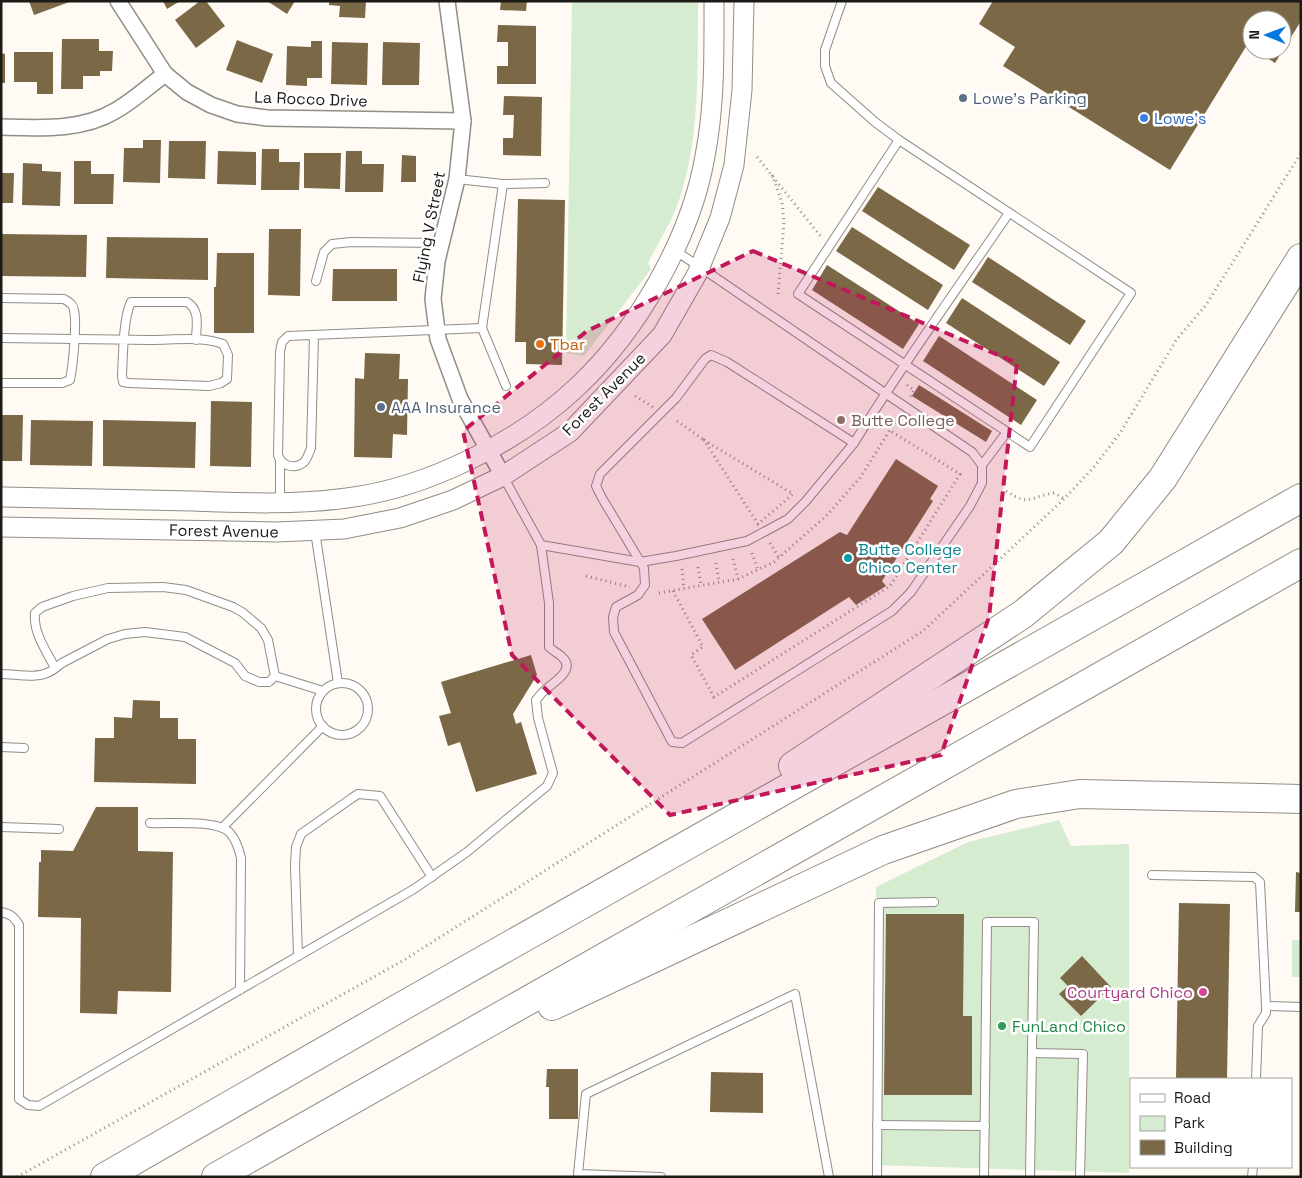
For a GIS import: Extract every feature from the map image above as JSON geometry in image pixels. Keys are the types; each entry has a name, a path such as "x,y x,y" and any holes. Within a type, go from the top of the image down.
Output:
{"highway":[{"path":"657,862 786,771 1023,614 1111,542 1164,478 1301,258"},
{"path":"105,1177 1301,498"},
{"path":"216,1177 1301,563"},
{"path":"466,1036 526,1018 883,850 1016,804 1080,794 1301,799"}],"street":[{"name":"La Rocco Drive","path":"118,1 165,74 187,92 212,105 238,114 267,118 463,121"},
{"name":"Flying V Street","path":"447,1 463,121 457,179 437,261 433,299 438,339 460,399 503,476"},
{"name":"Forest Avenue","path":"1,496 280,502 349,498 401,487 449,469 488,450 537,420 577,388 608,355 658,284 687,222 705,157 713,94 714,1"},
{"name":"Forest Avenue","path":"1,527 277,532 344,529 400,518 453,500 503,476 570,432 662,335 700,267 720,218 734,165 742,90 744,1"},
{"path":"1,127 46,128 84,123 115,111 165,74"}],"lane":[{"path":"842,1 825,50 825,66 831,82 874,122 899,140 1131,293 1030,447 798,294 899,140"},
{"path":"457,179 503,184 545,183"},
{"path":"503,184 482,328 506,386"},
{"path":"541,545 640,562 746,541 788,519 806,501 854,443 904,364 1010,213"},
{"path":"316,281 324,252 332,244 351,242 442,243"},
{"path":"674,250 972,452 982,465"},
{"path":"1,298 64,298 72,304 75,310 70,380 62,383 1,384"},
{"path":"1,338 124,340 196,340 214,340 224,344 228,356 227,379 221,383 209,386 129,384 123,382 124,340 128,307 131,302 179,301 187,302 194,306 196,312 196,340"},
{"path":"280,502 280,461 278,455 280,352 282,342 288,336 482,328"},
{"path":"280,461 285,465 299,465 304,462 311,448 314,336"},
{"path":"854,443 727,362 711,355 705,359 676,398 600,474 596,486 644,568 645,585 638,595 616,607 613,617 614,632 672,742 682,742 892,611 911,592 970,506 982,483 982,465 1007,432"},
{"path":"1,912 15,918 19,925 19,1099 28,1105 39,1106 414,889 467,852 547,786 553,773 538,718 536,700 563,676 566,670 566,662 549,647 549,602 541,545 503,476"},
{"path":"315,530 338,683"},
{"path":"55,668 34,624 34,613 42,607 73,596 108,588 164,588 186,590 242,612 261,628 268,640 275,676"},
{"path":"1,674 33,675 48,673 108,639 126,634 146,632 185,637 235,663 245,676 259,682 269,682 275,676"},
{"path":"275,676 323,691"},
{"path":"338,683 355,686 362,691 368,706 368,715 364,723 350,734 334,733 324,726 317,715 316,706 318,698 323,691 338,683"},
{"path":"223,827 324,726"},
{"path":"1,747 24,748"},
{"path":"298,956 296,847 301,834 358,794 380,796 432,877"},
{"path":"150,823 223,827 233,838 241,858 240,990"},
{"path":"1,827 59,829"},
{"path":"1152,875 1254,877 1260,882 1266,1013 1258,1026 1256,1078"},
{"path":"877,1177 879,903 934,902"},
{"path":"984,1177 987,922 1034,922 1030,1177"},
{"path":"662,1177 578,1174 586,1094 796,994 829,1177"},
{"path":"1266,1006 1301,1007"},
{"path":"1032,1053 1083,1054 1080,1177"},
{"path":"877,1125 985,1126"}],"path":[{"path":"757,156 817,232"},
{"path":"772,175 782,202 784,222 778,294"},
{"path":"906,385 914,390 908,401"},
{"path":"635,396 656,408"},
{"path":"659,593 738,579 778,558 823,519 860,478 896,420"},
{"path":"677,421 704,440 793,494 758,524 704,440"},
{"path":"673,591 704,647 691,654 714,697 890,586 960,474 889,430"},
{"path":"1006,491 1018,499 1027,501 1045,494 1056,493 1064,500"},
{"path":"770,543 778,558"},
{"path":"752,553 758,570"},
{"path":"733,559 738,579"},
{"path":"716,563 719,583"},
{"path":"698,567 701,586"},
{"path":"682,569 684,589"},
{"path":"586,576 630,587"}],"highlighted area":[{"path":"753,251 1017,363 989,617 941,755 670,815 512,655 463,431 587,331"}],"green space":[{"path":"572,1 698,1 694,132 684,184 676,209 648,263 651,269 584,356 566,353"},
{"name":"FunLand Chico","path":"1059,820 1071,846 1129,844 1129,1173 872,1165 876,887 968,842"},
{"path":"1292,940 1301,940 1301,977 1292,977"}],"building":[{"path":"29,1 72,1 34,15"},
{"path":"163,1 180,1 167,9"},
{"path":"200,1 206,1 225,26 196,48 175,20"},
{"path":"267,1 295,1 287,14"},
{"path":"329,1 366,1 365,18 339,17 340,6 329,5"},
{"path":"501,1 527,1 526,11 500,10"},
{"name":"Lowe's","path":"993,1 1301,1 1301,21 1292,36 1292,10 1242,10 1242,53 1170,170 1003,66 1015,47 979,24"},
{"path":"498,25 536,26 536,84 497,84 497,66 508,66 508,42 497,42"},
{"path":"62,39 99,39 99,51 113,51 112,71 100,71 100,76 83,76 83,89 61,89"},
{"path":"237,40 273,54 262,83 226,70"},
{"path":"311,41 322,41 322,78 307,78 307,86 286,85 287,46 311,47"},
{"path":"332,42 368,43 367,85 331,84"},
{"path":"383,42 420,43 419,85 382,85"},
{"path":"14,52 53,52 53,94 37,94 37,82 14,82"},
{"path":"1,53 5,54 5,83 1,83"},
{"path":"504,96 542,97 541,156 503,155 503,138 513,138 514,115 503,115"},
{"path":"143,140 161,140 160,183 123,182 124,148 143,148"},
{"path":"169,141 206,141 205,179 168,178"},
{"path":"262,149 279,149 279,162 300,162 299,190 261,190"},
{"path":"218,151 256,152 256,185 217,184"},
{"path":"346,151 362,151 362,164 384,164 383,192 345,192"},
{"path":"304,153 341,153 340,189 304,188"},
{"path":"402,155 416,156 416,182 401,182"},
{"path":"74,161 91,161 91,174 114,174 113,204 74,204"},
{"path":"23,163 42,164 42,171 61,172 60,206 22,205"},
{"path":"1,173 14,173 13,203 1,203"},
{"path":"878,187 970,245 954,270 862,211"},
{"path":"518,199 565,200 562,365 526,364 526,342 515,342"},
{"path":"852,227 943,285 928,310 836,251"},
{"path":"269,229 301,229 300,296 268,295"},
{"path":"1,234 87,235 86,277 1,276"},
{"path":"107,237 208,238 208,280 106,278"},
{"path":"217,253 254,253 254,333 214,333 214,287 216,287"},
{"path":"988,257 1086,321 1070,345 972,282"},
{"path":"827,265 919,324 903,349 812,290"},
{"path":"333,269 397,269 397,301 332,301"},
{"path":"962,298 1060,362 1044,386 946,323"},
{"path":"939,336 1037,400 1021,425 923,361"},
{"name":"AAA Insurance","path":"365,353 400,354 399,379 408,379 407,435 393,434 392,458 354,457 355,378 364,379"},
{"path":"919,385 992,431 986,442 912,396"},
{"path":"211,401 252,402 251,467 210,466"},
{"path":"1,415 23,415 22,461 1,461"},
{"path":"31,420 93,421 92,466 30,465"},
{"path":"103,420 196,422 195,468 103,466"},
{"name":"Butte College Chico Center","path":"896,459 938,486 930,499 933,501 882,581 886,586 856,605 849,597 735,670 702,619 840,532 847,535"},
{"path":"531,655 537,675 513,714 516,724 521,722 537,774 476,792 460,742 448,746 439,716 451,713 441,682"},
{"path":"133,700 160,701 160,718 178,718 178,739 196,739 196,784 94,782 95,738 114,738 114,717 132,718"},
{"path":"96,807 138,807 138,851 173,852 171,992 118,991 117,1014 80,1013 81,918 38,917 41,850 73,851"},
{"path":"1296,872 1301,873 1301,912 1295,912"},
{"name":"Courtyard Chico","path":"1179,903 1230,904 1227,1078 1176,1078"},
{"path":"886,914 964,914 963,1016 972,1016 972,1095 884,1095"},
{"path":"1082,956 1111,987 1081,1016 1059,994 1068,986 1060,978"},
{"path":"547,1069 578,1069 578,1119 549,1119 549,1087 546,1087"},
{"path":"711,1072 763,1073 763,1113 710,1112"}],"place":[{"name":"Lowe's Parking","path":"963,98"},
{"name":"Lowe's","path":"1144,118"},
{"name":"Tbar","path":"540,344"},
{"name":"AAA Insurance","path":"381,407"},
{"name":"Butte College","path":"841,420"},
{"name":"Butte College Chico Center","path":"848,558"},
{"name":"Courtyard Chico","path":"1203,992"},
{"name":"FunLand Chico","path":"1002,1026"}]}
